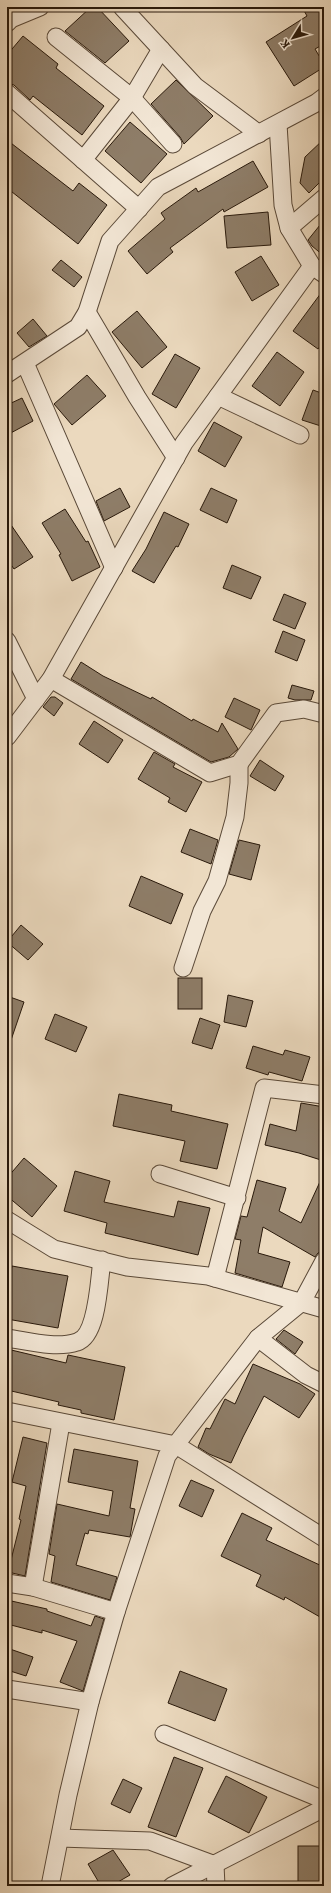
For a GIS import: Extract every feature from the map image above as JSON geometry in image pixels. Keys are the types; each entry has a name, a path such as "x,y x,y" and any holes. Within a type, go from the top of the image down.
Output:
{"street":[{"path":"122,7 195,86 259,134"},
{"path":"7,23 11,19 35,8"},
{"path":"56,37 132,98 173,144"},
{"path":"82,160 132,98 161,49"},
{"path":"7,93 139,209"},
{"path":"7,374 78,327 87,312 110,241 158,187 278,124 324,97"},
{"path":"7,737 51,679 184,442 218,396 318,270 289,228 283,205 278,124"},
{"path":"289,228 324,198"},
{"path":"87,312 136,397 176,458"},
{"path":"25,363 114,568"},
{"path":"218,396 300,435"},
{"path":"7,640 36,699"},
{"path":"51,679 210,773 239,764"},
{"path":"183,968 202,911 217,881 233,824 239,783 239,764 276,713 304,709 324,714"},
{"path":"215,1278 237,1198 264,1088 324,1095"},
{"path":"160,1174 237,1198"},
{"path":"7,1220 54,1249 127,1267 215,1278 324,1309"},
{"path":"7,1338 60,1345 78,1342 86,1336 93,1322 102,1260"},
{"path":"50,1886 68,1795 90,1702 116,1612 167,1456 258,1338 302,1302 324,1261"},
{"path":"258,1338 306,1375 324,1384"},
{"path":"7,1412 176,1445 324,1538"},
{"path":"33,1587 61,1423"},
{"path":"7,1583 33,1587 116,1612"},
{"path":"7,1689 90,1702"},
{"path":"164,1734 324,1800"},
{"path":"172,1886 324,1808"},
{"path":"60,1838 150,1841 215,1865"},
{"path":"215,1865 216,1886"}],"building":[{"path":"91,7 97,7 129,41 105,63 65,31"},
{"path":"302,7 324,7 324,44 315,49 324,64 324,67 294,86 266,42 307,16"},
{"path":"23,36 58,64 56,68 104,106 82,135 33,96 30,100 14,85 7,83 7,55"},
{"path":"176,80 213,116 184,144 180,137 151,104"},
{"path":"130,122 167,154 141,183 105,151"},
{"path":"324,139 324,178 309,193 300,183 305,157"},
{"path":"7,140 73,191 79,183 107,205 78,244 7,188"},
{"path":"253,161 268,187 224,212 223,209 170,248 173,252 147,274 128,251 165,219 161,213 196,188 198,192"},
{"path":"268,212 271,245 227,248 224,216"},
{"path":"324,220 324,256 312,246 308,240"},
{"path":"261,256 279,285 252,301 235,272"},
{"path":"61,260 82,277 74,287 52,270"},
{"path":"324,289 324,341 318,349 293,331"},
{"path":"137,311 167,347 142,368 112,332"},
{"path":"33,319 47,336 29,347 17,333"},
{"path":"277,352 304,372 280,406 252,386"},
{"path":"175,354 200,368 176,408 152,394"},
{"path":"87,375 106,396 72,425 54,404"},
{"path":"313,390 324,394 324,427 302,420"},
{"path":"22,398 33,421 7,435 7,405"},
{"path":"214,422 242,437 225,467 198,451"},
{"path":"120,488 130,507 104,521 96,501"},
{"path":"211,488 237,500 227,523 200,510"},
{"path":"65,509 86,542 88,541 100,567 72,581 59,555 61,554 42,523"},
{"path":"164,512 189,524 178,547 176,546 154,583 132,571 146,549"},
{"path":"7,519 33,557 14,569 7,559"},
{"path":"232,565 261,577 251,599 223,588"},
{"path":"284,594 306,603 295,629 273,620"},
{"path":"283,631 305,640 297,661 275,652"},
{"path":"81,662 103,676 151,699 152,697 192,721 193,719 218,732 222,723 238,749 229,757 211,762 71,679"},
{"path":"292,685 314,691 311,700 295,700 288,698"},
{"path":"51,697 55,697 63,703 54,716 43,707"},
{"path":"234,698 260,710 251,730 225,717"},
{"path":"94,721 123,740 108,763 79,744"},
{"path":"154,752 175,764 173,767 202,782 186,812 168,802 170,798 138,779"},
{"path":"260,760 284,776 275,791 250,776"},
{"path":"190,829 218,840 211,864 181,852"},
{"path":"239,840 260,845 251,880 229,874"},
{"path":"141,876 183,894 171,924 129,906"},
{"path":"21,925 43,944 28,960 7,942"},
{"path":"178,978 202,978 202,1009 178,1009"},
{"path":"228,995 253,1001 246,1027 224,1022"},
{"path":"7,996 24,1002 9,1046 7,1045"},
{"path":"55,1014 87,1027 76,1052 45,1039"},
{"path":"200,1018 220,1025 212,1049 192,1043"},
{"path":"253,1046 283,1055 285,1050 310,1057 302,1081 269,1072 268,1075 246,1068"},
{"path":"119,1094 172,1105 171,1111 228,1124 217,1169 180,1161 185,1141 113,1126"},
{"path":"301,1103 324,1107 322,1136 324,1137 324,1161 265,1145 270,1124 296,1131"},
{"path":"24,1158 57,1186 32,1217 7,1196 7,1178"},
{"path":"75,1171 110,1181 104,1202 174,1217 178,1201 210,1208 198,1255 105,1233 107,1223 64,1211"},
{"path":"324,1173 324,1251 318,1253 315,1257 263,1227 258,1253 290,1262 282,1287 235,1273 241,1240 235,1239 241,1216 247,1217 257,1180 286,1188 279,1211 301,1223"},
{"path":"12,1266 68,1276 58,1328 7,1319 7,1294"},
{"path":"284,1330 303,1342 295,1354 276,1339"},
{"path":"7,1349 66,1363 68,1355 125,1367 114,1420 81,1413 81,1410 58,1405 59,1402 7,1390"},
{"path":"253,1364 300,1384 315,1394 299,1418 264,1396 231,1463 209,1454 198,1447 206,1428 210,1429 225,1399 235,1404"},
{"path":"23,1437 47,1443 25,1576 8,1572 21,1520 19,1519 26,1486 12,1482"},
{"path":"74,1449 138,1461 130,1508 135,1509 130,1537 89,1530 88,1534 85,1533 76,1565 117,1577 110,1600 51,1582 55,1556 49,1554 57,1504 109,1516 113,1491 68,1482"},
{"path":"191,1480 214,1490 202,1517 179,1506"},
{"path":"242,1513 272,1528 266,1540 324,1567 324,1610 320,1617 285,1597 284,1600 256,1586 261,1575 221,1556"},
{"path":"7,1600 47,1609 47,1611 91,1626 95,1616 104,1619 83,1691 60,1682 77,1641 42,1630 42,1633 7,1624"},
{"path":"7,1648 33,1657 26,1676 7,1670"},
{"path":"180,1671 227,1689 215,1721 168,1703"},
{"path":"174,1757 203,1768 176,1837 148,1827"},
{"path":"226,1776 267,1797 249,1833 208,1812"},
{"path":"123,1779 142,1788 130,1813 111,1804"},
{"path":"298,1846 324,1846 324,1886 298,1886"},
{"path":"113,1850 130,1875 111,1886 101,1886 88,1864"}]}
